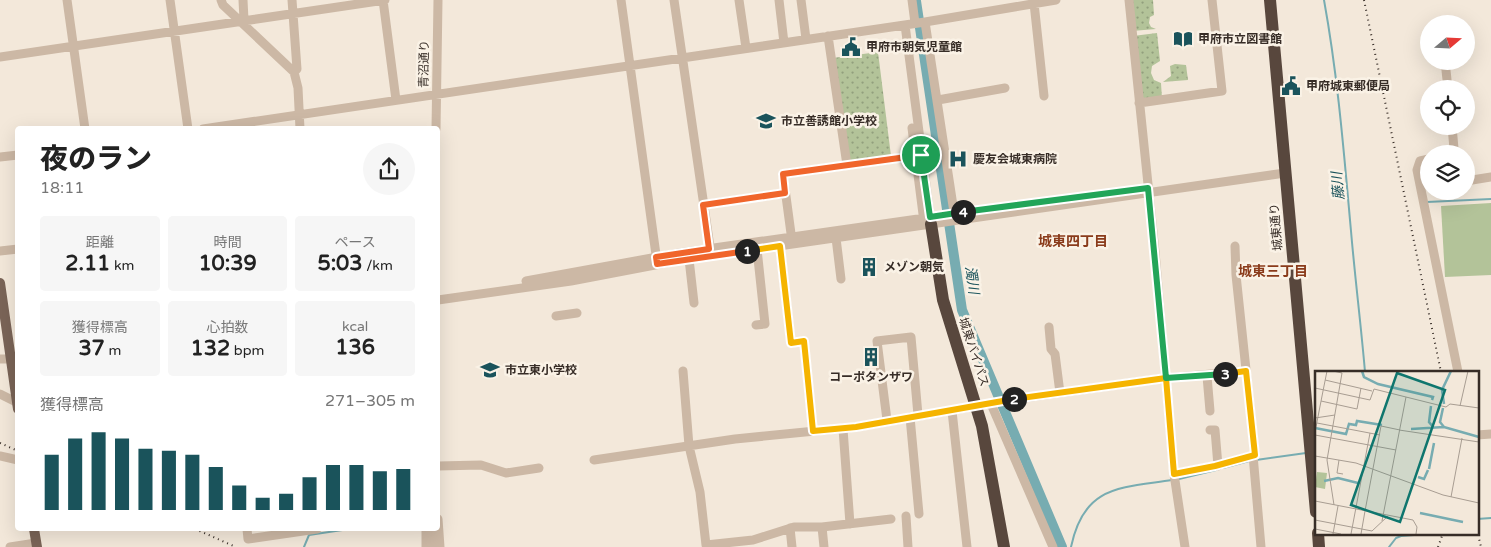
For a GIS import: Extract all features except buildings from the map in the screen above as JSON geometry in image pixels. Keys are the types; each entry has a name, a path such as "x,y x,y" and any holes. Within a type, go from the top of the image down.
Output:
{"highway":[{"name":"城東通り","path":"1270,0 1315,500"},
{"name":"城東バイパス","path":"931,220 943,300 990,460 1004,547"},
{"name":"城東バイパス","path":"974,407 996,547"},
{"path":"1318,534 1319,547"}],"main road":[{"path":"0,283 15,390"},
{"path":"34,531 37,545"}],"street":[{"path":"67,0 86,126"},
{"path":"170,0 188,126"},
{"path":"222,0 222,5 242,20 295,71"},
{"path":"242,20 243,0"},
{"path":"292,0 295,71 300,126"},
{"path":"0,57 384,0 396,100"},
{"name":"青沼通り","path":"436,126 438,0"},
{"path":"621,0 657,261"},
{"path":"674,0 710,252"},
{"path":"739,0 746,48"},
{"path":"779,0 784,43"},
{"path":"801,0 806,39"},
{"path":"912,0 920,23 938,100 955,217"},
{"path":"222,126 920,23 1035,2 1056,0"},
{"path":"1129,0 1175,477 1184,547"},
{"path":"1139,102 1222,92 1212,0"},
{"path":"1035,2 1044,96"},
{"path":"902,25 918,155 931,220"},
{"path":"828,36 848,165"},
{"path":"938,100 1005,88"},
{"path":"0,157 15,155"},
{"path":"792,241 783,174 918,155"},
{"path":"1420,161 1417,170 1420,177"},
{"path":"440,294 710,252 1285,171"},
{"path":"1475,180 1491,177"},
{"path":"703,205 785,193"},
{"path":"1427,200 1458,371"},
{"path":"440,300 571,281 657,261 690,259 710,252 756,249 780,246 792,241 836,238 931,220"},
{"path":"836,238 841,279"},
{"path":"780,246 791,343 804,341 813,431"},
{"path":"1235,246 1255,455 1253,459 1261,547"},
{"path":"0,251 15,249"},
{"path":"756,249 765,324 756,325"},
{"path":"690,259 694,303"},
{"path":"556,316 577,313"},
{"path":"1049,327 1051,349 1055,354 1060,393"},
{"path":"886,420 877,341 911,337 919,514"},
{"path":"594,460 689,446 843,429 886,420 1010,400 1166,378 1207,376 1246,371"},
{"path":"683,372 689,446 700,492 706,545 722,545 753,540 790,528 822,527 891,519"},
{"path":"1207,376 1210,411"},
{"path":"0,394 15,405"},
{"path":"991,404 1053,547"},
{"path":"952,410 967,547"},
{"path":"843,429 850,524"},
{"path":"1210,430 1215,430 1218,466"},
{"path":"1478,434 1491,434"},
{"path":"0,456 15,459"},
{"path":"1175,477 1253,459"},
{"path":"440,466 481,465 506,473 540,468"},
{"path":"906,516 908,547"},
{"path":"822,527 824,547"},
{"path":"790,528 792,547"},
{"path":"247,531 248,539 303,531"},
{"path":"426,531 426,547"},
{"path":"433,531 433,547"},
{"path":"439,531 440,547"},
{"path":"10,547 37,545"}],"green space":[{"path":"1129,0 1153,0 1154,15 1150,17 1149,23 1151,27 1156,29 1132,31"},
{"path":"1157,33 1160,61 1152,66 1151,73 1154,80 1161,83 1162,99 1139,103 1133,36"},
{"path":"878,52 891,156 850,162 833,58"},
{"path":"1175,64 1186,65 1188,80 1163,82 1171,76 1170,66"},
{"path":"1491,203 1491,275 1445,277 1441,206"}],"waterway":[{"name":"藤川","path":"1324,0 1340,116 1365,371"},
{"name":"濁川","path":"916,1 962,310 1062,547"},
{"path":"1427,202 1491,199"},
{"name":"藤川","path":"1256,460 1306,453"},
{"name":"藤川","path":"1223,468 1249,461"},
{"name":"藤川","path":"1179,479 1216,470"},
{"name":"藤川","path":"1071,547 1077,527 1085,512 1095,501 1107,493 1121,488 1172,480"},
{"path":"1478,519 1491,518"},
{"path":"304,547 309,535 336,531"},
{"path":"1389,547 1396,538 1401,536 1427,534"}],"railway":[{"path":"1364,0 1441,371"},
{"path":"0,443 15,450"},
{"path":"200,531 236,547"},
{"path":"1438,547 1443,534"},
{"path":"1478,534 1481,547"}],"place":[{"name":"甲府市立図書館","path":"1183,39"},
{"name":"甲府市朝気児童館","path":"851,47"},
{"name":"甲府城東郵便局","path":"1291,86"},
{"name":"市立善誘館小学校","path":"766,121"},
{"name":"慶友会城東病院","path":"958,159"},
{"name":"メゾン朝気","path":"869,267"},
{"name":"コーポタンザワ","path":"871,357"},
{"name":"市立東小学校","path":"490,370"}],"district":[{"name":"城東四丁目","path":"1073,241"},
{"name":"城東三丁目","path":"1273,271"}],"route":[{"path":"921,155 783,174 785,193 703,205 709,249 656,257 657,264 780,246 791,343 804,341 813,431 843,429 886,420 1010,400 1166,378 1174,474 1215,466 1255,455 1246,371 1207,376 1166,378 1148,188 930,217 921,155"}]}
